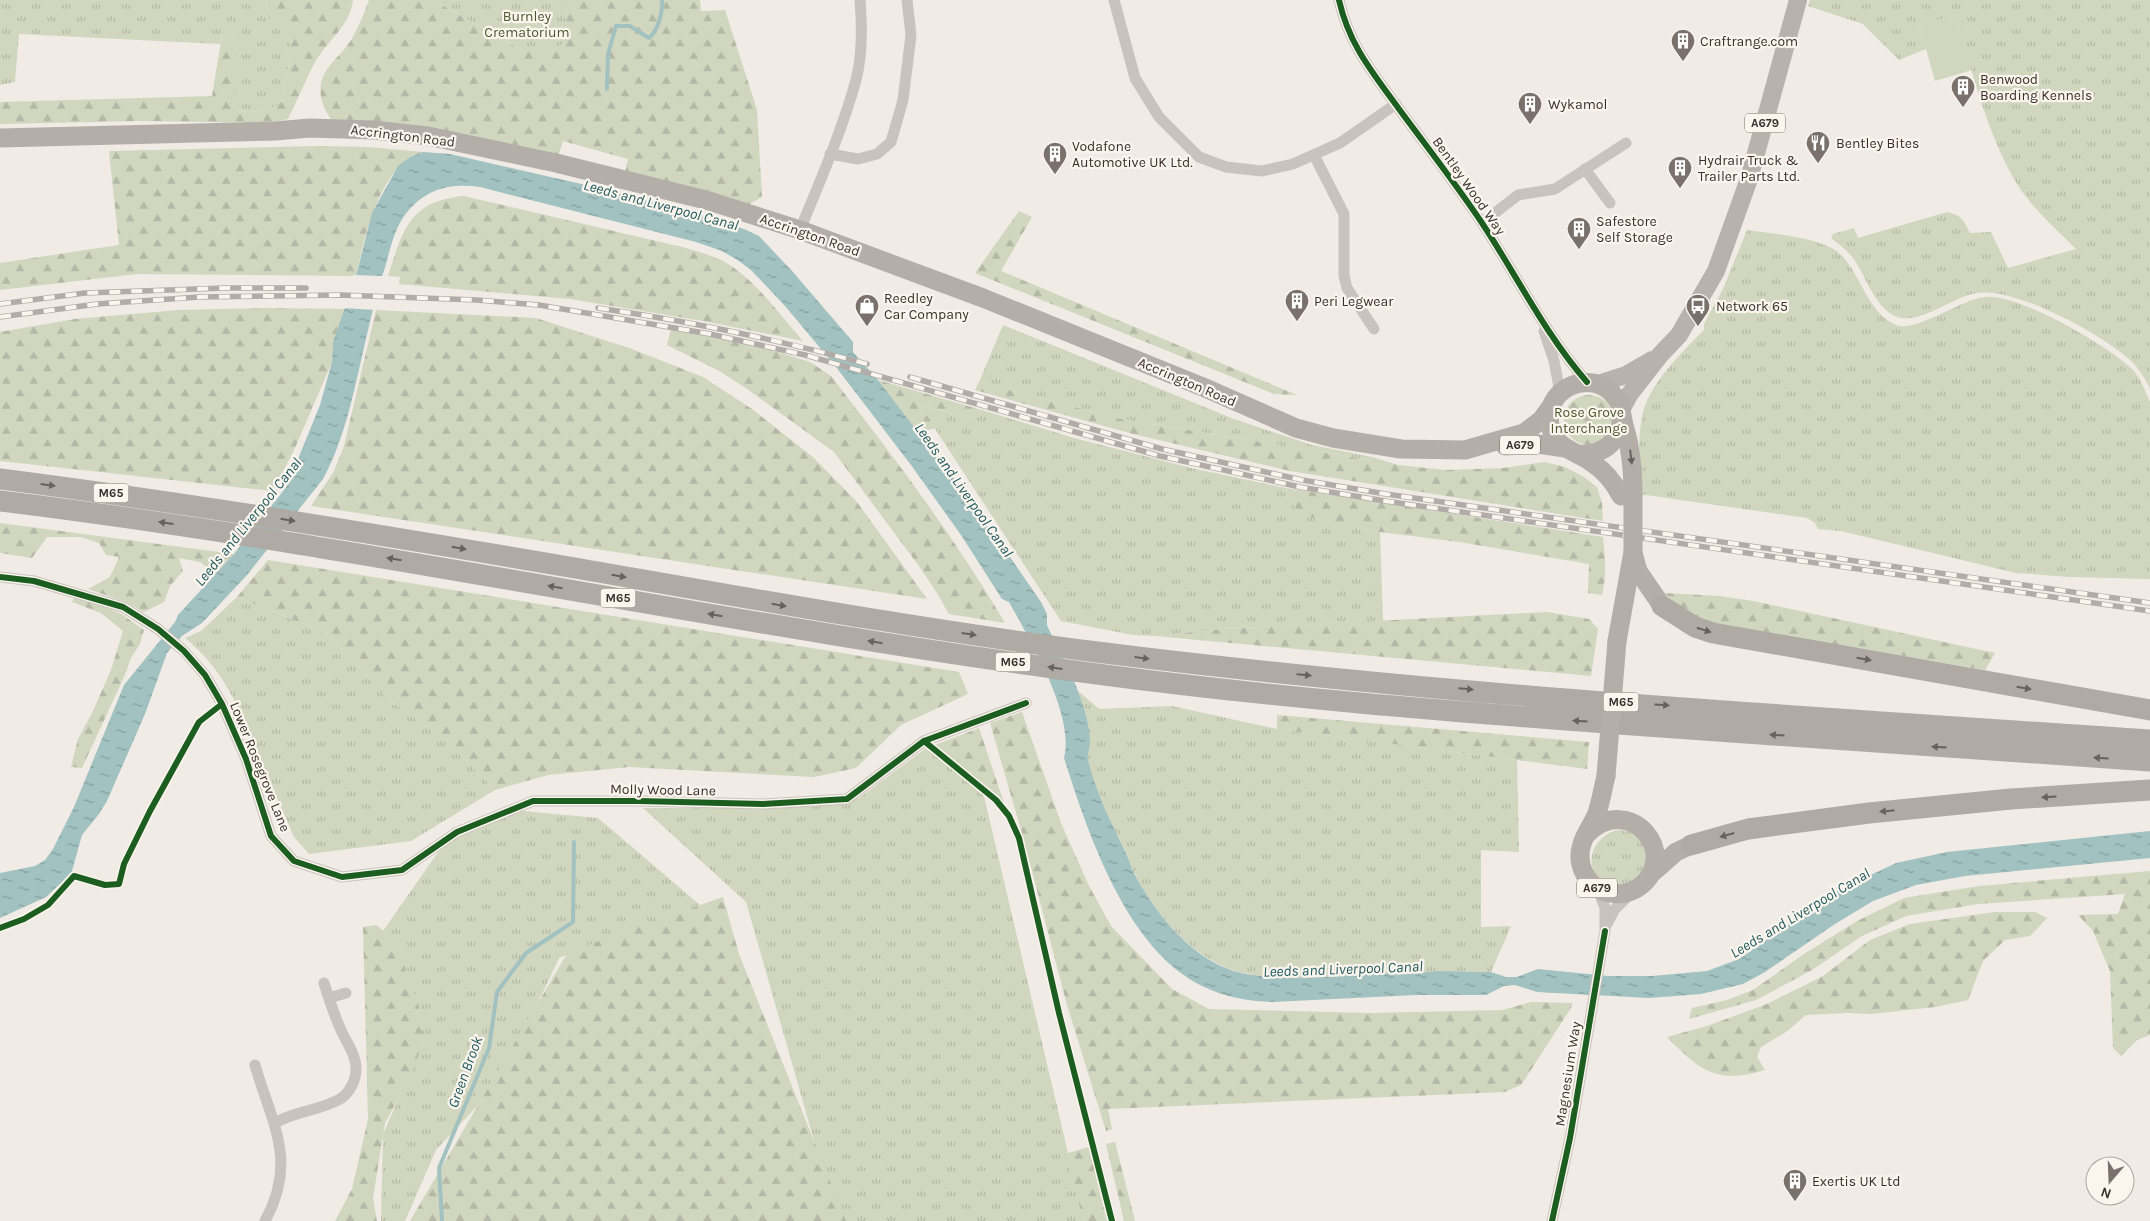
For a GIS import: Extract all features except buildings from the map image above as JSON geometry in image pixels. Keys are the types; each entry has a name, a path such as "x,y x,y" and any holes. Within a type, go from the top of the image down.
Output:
{"highway":[{"name":"Accrington Road","path":"0,138 275,131 310,128 373,130 428,136 623,179 706,200 800,230 983,298 1203,387 1296,428 1365,445 1401,449 1435,451 1538,444 1571,451"},
{"name":"A679","path":"1606,776 1612,798 1630,821 1641,828 1650,838 1654,850 1654,862 1650,875 1635,889 1615,894 1598,889 1587,879 1580,862 1582,843 1598,811 1606,776 1618,633 1623,616 1629,546 1627,496 1629,445 1617,399 1609,390 1592,383 1572,384 1556,398 1549,417 1551,429 1556,440 1571,451 1590,460 1627,496"},
{"name":"Accrington Road","path":"1474,448 1524,432 1541,420 1556,398"},
{"name":"A679","path":"1571,451 1588,454 1600,452 1609,446 1620,430 1622,415"},
{"name":"M65","path":"0,479 222,509 921,628 1094,652 1245,669 1531,695 2150,740"},
{"name":"M65","path":"0,500 215,530 450,568 712,615 923,650 1103,675 1331,700 1527,717 2150,761"},
{"path":"1629,546 1638,571 1662,606 1695,627 1713,633 2150,710"},
{"path":"1650,875 1676,852 1692,845 1748,829 1869,813 2011,799 2150,790"},
{"path":"1587,834 1595,826 1606,820 1630,821"}],"main road":[{"name":"A679","path":"1622,415 1629,395 1660,355 1679,335 1716,271 1749,179 1798,0"},
{"name":"A679","path":"1592,383 1626,375 1660,355"}],"street":[{"path":"800,230 830,154 856,78 862,20 860,0"},
{"path":"830,154 858,159 877,154 891,142 903,100 911,35 907,0"},
{"path":"1114,0 1135,78 1159,117 1199,157 1226,167 1262,170 1294,164 1340,143 1396,104"},
{"name":"Bentley Wood Way","path":"1339,0 1344,22 1355,44 1482,223 1567,360 1592,383"},
{"path":"1482,223 1518,195 1555,189 1626,143"},
{"path":"1314,155 1344,214 1344,276 1346,288 1374,328"},
{"path":"1585,169 1610,203"},
{"name":"Bentley Wood Way","path":"1537,312 1554,361 1556,398"},
{"name":"Lower Rosegrove Lane","path":"0,577 34,581 123,607 158,629 184,651 206,675 222,704 246,759 271,836 294,861"},
{"name":"Molly Wood Lane","path":"294,861 342,878 402,870 457,832 533,801 763,804 847,799 924,741 1022,705"},
{"name":"Magnesium Way","path":"1552,1221 1570,1138 1597,968 1605,931 1605,908 1598,889"},
{"name":"Magnesium Way","path":"1605,931 1615,909 1635,889"},
{"path":"275,1123 287,1116 340,1099 347,1093 353,1081 356,1070 354,1057 328,998 324,983"},
{"path":"328,998 346,993"},
{"path":"256,1065 280,1142 282,1173 278,1194 265,1221"}],"green space":[{"path":"0,0 269,0 266,3 269,17 289,30 290,58 282,102 264,112 233,110 237,37 222,35 220,44 19,34 15,82 0,85"},
{"path":"269,0 353,0 347,18 318,57 288,119 270,123 143,121 0,124 0,102 212,96 222,35 237,37 234,110 264,112 282,102 290,58 288,30 269,18 266,3"},
{"path":"369,0 433,0 521,50 549,50 562,45 566,35 565,0 700,0 701,11 725,10 757,110 762,197 746,206 625,173 628,159 563,141 558,157 335,124 322,102 321,83 328,68 354,35"},
{"name":"Burnley Crematorium","path":"433,0 565,0 566,34 562,45 549,50 521,50"},
{"path":"1810,0 2150,0 2150,388 2133,363 2117,349 2057,314 2013,297 1994,293 1977,293 1957,299 1925,314 1904,318 1895,316 1881,305 1853,258 1831,238 1833,234 1854,228 1858,238 1947,212 1962,219 1970,233 1991,232 2008,268 2076,249 2030,201 2017,184 2006,164 1981,101 1955,15 1919,25 1926,49 1899,60 1863,24 1808,6"},
{"path":"1955,15 1972,70 1935,81 1919,25"},
{"path":"319,146 368,147 423,152 411,157 398,167 380,195 368,229 356,276 137,274 0,290 0,263 119,245 109,151"},
{"path":"464,196 710,255 735,268 746,277 803,341 703,321 570,299 399,284 400,277 388,276 404,232 420,211 431,204"},
{"path":"1019,211 1032,217 1001,271 1297,395 1274,394 975,273"},
{"path":"1747,230 1807,240 1830,247 1838,252 1853,270 1878,311 1896,325 1915,324 1975,299 1985,297 2000,298 2019,303 2062,323 2104,347 2132,369 2140,380 2150,402 2150,579 2070,577 2016,573 1841,531 1818,529 1815,523 1807,518 1639,494 1640,436 1645,405 1667,370 1704,330 1704,324 1723,289"},
{"path":"346,309 333,342 332,362 295,448 273,491 0,461 0,332 75,319 178,310"},
{"path":"376,310 536,318 632,349 703,377 752,409 814,458 857,502 927,599 311,506 333,473 344,446"},
{"path":"1003,325 1234,419 1312,445 1372,457 1371,460 1121,419 979,382"},
{"path":"671,329 755,345 810,362 831,376 900,466 944,528 1005,623 949,614 919,566 834,452 721,372 667,345"},
{"path":"878,380 982,410 977,418 921,406 935,428 919,433"},
{"path":"979,382 1121,419 1370,460 1372,457 1398,465 1446,470 1503,468 1544,462 1565,467 1584,477 1597,487 1602,503 1603,521 1290,471 1133,434 975,390"},
{"name":"Rose Grove Interchange","path":"1584,395 1594,395 1607,402 1614,415 1614,425 1607,438 1594,445 1584,445 1575,441 1568,434 1564,425 1564,415 1568,406 1575,399"},
{"path":"920,406 977,418 982,410 1074,438 1191,468 1286,488 1299,515 1380,532 1383,621 1223,629 1155,636 1133,635 1061,621"},
{"path":"1286,488 1603,537 1605,574 1602,595 1588,593 1589,564 1459,542 1380,532 1299,515"},
{"path":"0,523 234,554 216,574 200,562 179,558 183,571 170,586 164,602 144,612 125,602 88,589 110,577 119,557 106,555 99,543 81,537 47,537 32,558 0,553"},
{"path":"268,560 959,672 968,694 901,725 856,768 814,777 629,767 548,775 495,790 446,740 391,701 324,632 237,597"},
{"path":"1664,593 1720,596 1753,601 1995,653 1985,670 1705,622 1684,611"},
{"path":"75,596 120,613 144,630 140,644 131,658 82,768 71,767 78,739 111,670 123,631 101,613 72,602"},
{"path":"237,597 324,632 391,701 446,740 495,790 411,841 309,854 294,837 236,703 220,675 208,660 185,638 201,631"},
{"path":"1547,612 1589,619 1598,629 1591,676 1155,636 1223,629"},
{"path":"1077,690 1098,708 1102,709 1172,706 1277,729 1517,760 1519,852 1481,850 1481,927 1511,926 1491,972 1438,971 1390,975 1385,973 1334,977 1281,978 1248,974 1229,969 1196,950 1167,923 1144,891 1112,825 1090,769 1088,751 1090,744"},
{"path":"1022,712 1061,823 1088,884 1111,926 1172,989 1209,1009 1371,1013 1502,1010 1531,1002 1572,1003 1571,1008 1521,1085 1505,1092 1108,1109 1112,1129 1106,1131 1067,1005 1023,837 990,723"},
{"path":"1277,715 1589,742 1587,769 1277,729"},
{"path":"979,728 1006,809 996,796 935,745"},
{"path":"930,745 982,788 1084,1221 837,1221 746,902 643,808 778,808 859,798"},
{"path":"512,810 598,818 700,905 559,958 535,1009 479,1104 436,1150 405,1221 381,1221 383,1134 424,1041 383,931 448,838"},
{"path":"1618,830 1633,834 1644,846 1647,866 1628,885 1611,885 1600,879 1594,872 1592,864 1592,855 1601,839"},
{"path":"2150,871 2150,1035 2137,1040 2121,1056 2113,1048 2110,971 2093,931 2078,915 2118,914 2125,894 1978,904 1906,916 1862,936 1812,970 1756,1000 1689,1019 1692,1008 1727,1000 1753,990 1804,954 1857,921 1904,898 1979,886"},
{"path":"723,897 739,954 846,1221 410,1221 568,952"},
{"path":"1995,912 2035,912 2047,918 2030,936 2005,940 1983,961 1968,1000 1935,1007 1871,1014 1806,1015 1786,1032 1761,1047 1757,1057 1765,1070 1734,1076 1710,1072 1699,1066 1678,1049 1667,1037 1707,1026 1767,1004 1823,976 1870,940 1910,924"},
{"path":"376,925 395,940 419,1007 424,1041 406,1085 385,1123 373,1198 377,1221 335,1221 352,1189 368,1119 363,927"},
{"path":"1115,1142 1135,1221 1124,1221 1106,1144"},
{"path":"1089,1147 1107,1221 1084,1221 1065,1154"}],"water":[{"name":"Leeds and Liverpool Canal","path":"423,152 450,154 590,186 696,213 759,236 793,272 853,342 853,352 878,380 975,506 1041,602 1047,614 1047,625 1072,676 1085,711 1090,736 1088,760 1096,787 1134,872 1154,905 1176,933 1203,956 1234,971 1250,975 1288,978 1385,973 1391,975 1438,971 1491,972 1506,977 1517,977 1538,969 1608,976 1652,976 1707,971 1739,959 1835,892 1896,863 1947,852 2150,831 2150,858 1965,876 1916,885 1873,901 1835,924 1765,972 1743,984 1701,994 1649,998 1537,992 1515,985 1504,986 1486,995 1416,995 1272,1002 1236,998 1210,990 1175,969 1152,945 1131,917 1113,886 1085,820 1064,758 1066,741 1057,700 1039,657 1009,602 1002,599 961,535 911,465 836,367 785,306 752,271 722,251 696,242 480,187 459,186 441,189 424,197 408,211 397,230 375,300 349,411 338,446 323,479 247,575 202,623 182,636 167,653 145,714 107,801 82,835 72,871 46,897 0,918 0,873 35,866 45,860 53,849 74,807 124,685 175,622 178,615 234,554 287,486 320,405 332,362 333,342 356,276 372,213 398,166 410,157"}],"pier":[{"path":"353,275 384,276 376,310 343,308"}],"waterway":[{"name":"Green Brook","path":"607,89 608,54 616,26 630,26 649,38 655,31 659,21 662,0"},
{"name":"Green Brook","path":"442,1221 439,1168 489,1048 497,992 526,953 573,922 574,842"}],"railway":[{"path":"0,304 85,293 225,288 306,288"},
{"path":"0,317 97,304 199,297 340,295 477,300 539,305 710,334 805,355 1160,456 1300,487 1385,501 2150,611"},
{"path":"598,308 734,332 867,364"},
{"path":"910,377 1162,449 1302,480 1386,494 2150,603"}],"cycle path":[{"path":"1339,0 1349,31 1371,71 1472,208 1545,325 1587,382"},
{"path":"0,577 34,581 123,607 158,629 184,651 205,675 222,704 246,759 271,836 294,861 342,877 402,870 457,832 533,801 763,804 847,799 924,741 1026,703"},
{"path":"0,928 24,919 48,905 74,876 105,885 119,884 124,864 150,811 199,722 222,704"},
{"path":"924,741 996,800 1009,816 1019,838 1059,1013 1112,1221"},
{"path":"1552,1221 1570,1138 1605,931"}],"place":[{"name":"Craftrange.com","path":"1683,62"},
{"name":"Benwood Boarding Kennels","path":"1963,108"},
{"name":"Wykamol","path":"1530,125"},
{"name":"Bentley Bites","path":"1818,164"},
{"name":"Vodafone Automotive UK Ltd.","path":"1055,175"},
{"name":"Hydrair Truck & Trailer Parts Ltd.","path":"1680,189"},
{"name":"Safestore Self Storage","path":"1579,250"},
{"name":"Peri Legwear","path":"1297,322"},
{"name":"Reedley Car Company","path":"867,327"},
{"name":"Network 65","path":"1698,327"},
{"name":"Exertis UK Ltd","path":"1795,1202"}]}
